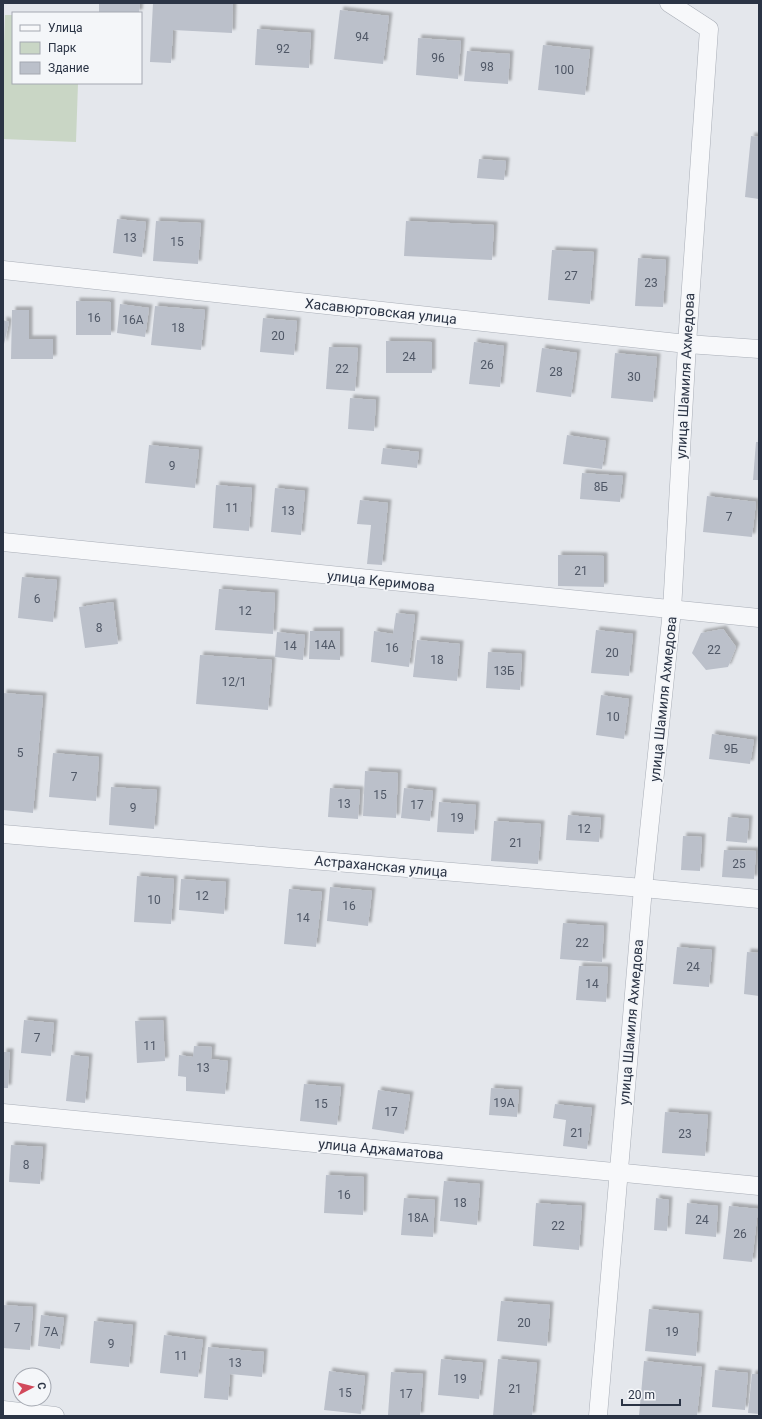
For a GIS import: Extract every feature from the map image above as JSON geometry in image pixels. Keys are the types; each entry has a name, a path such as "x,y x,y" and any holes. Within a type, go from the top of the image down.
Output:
{"street":[{"name":"улица Шамиля Ахмедова","path":"598,1416 643,888 672,610 687,344 709,29 669,3"},
{"name":"Хасавюртовская улица","path":"3,270 687,344 759,349"},
{"name":"улица Керимова","path":"3,542 759,618"},
{"name":"Астраханская улица","path":"3,834 643,888 759,900"},
{"name":"улица Аджаматова","path":"3,1113 759,1186"},
{"path":"3,1410 55,1416"}],"green space":[{"path":"5,15 12,15 12,84 78,84 76,142 3,139"}],"building":[{"path":"99,3 140,3 139,12 99,12"},
{"path":"153,3 233,3 232,33 173,30 171,63 150,62"},
{"path":"340,10 389,16 383,64 334,59"},
{"path":"257,29 311,33 309,68 255,65"},
{"path":"418,38 461,41 458,79 416,75"},
{"path":"543,45 590,50 585,95 538,90"},
{"path":"467,51 510,54 508,84 464,81"},
{"path":"751,136 759,137 759,199 745,197"},
{"path":"479,159 506,161 504,180 477,178"},
{"path":"117,219 146,222 142,257 113,253"},
{"path":"156,221 201,223 198,264 153,261"},
{"path":"406,221 494,225 492,260 404,256"},
{"path":"552,250 594,252 590,304 548,300"},
{"path":"638,258 666,260 663,307 635,306"},
{"path":"76,301 111,302 111,335 76,335"},
{"path":"120,304 149,308 145,337 117,333"},
{"path":"155,306 205,310 201,350 151,345"},
{"path":"12,310 29,310 29,339 53,339 53,359 11,359"},
{"path":"263,318 297,321 294,355 260,352"},
{"path":"3,320 9,322 4,344 3,344"},
{"path":"386,341 432,342 432,373 386,373"},
{"path":"474,342 504,346 500,387 469,384"},
{"path":"329,347 358,348 355,391 326,389"},
{"path":"542,348 577,353 571,397 536,392"},
{"path":"615,353 657,357 653,402 611,398"},
{"path":"350,398 376,400 374,431 348,429"},
{"path":"567,435 606,441 602,469 563,464"},
{"path":"756,442 759,442 759,480 753,480"},
{"path":"149,445 199,450 195,488 145,483"},
{"path":"383,448 419,452 417,468 381,464"},
{"path":"582,473 623,476 620,502 580,499"},
{"path":"216,485 252,488 249,531 213,528"},
{"path":"275,488 305,491 301,535 271,532"},
{"path":"707,496 756,502 752,537 703,532"},
{"path":"360,500 388,503 382,565 367,564 371,525 357,524"},
{"path":"558,555 604,556 604,587 558,586"},
{"path":"22,577 57,580 53,622 18,618"},
{"path":"219,589 275,593 273,634 215,630"},
{"path":"113,602 118,644 85,648 79,607"},
{"path":"396,613 415,615 409,667 371,662 374,631 393,634"},
{"path":"723,629 736,647 728,667 706,670 692,653 701,633"},
{"path":"596,630 633,634 629,676 591,673"},
{"path":"310,631 340,631 340,660 309,659"},
{"path":"277,632 305,635 303,660 275,657"},
{"path":"417,640 460,644 457,681 413,677"},
{"path":"488,652 522,654 520,690 486,688"},
{"path":"200,655 272,660 268,710 196,704"},
{"path":"3,693 43,696 33,813 3,810"},
{"path":"601,695 629,699 624,739 596,735"},
{"path":"712,734 754,740 750,764 709,759"},
{"path":"53,753 99,757 96,801 49,797"},
{"path":"365,771 398,773 396,818 363,816"},
{"path":"111,787 157,790 154,829 109,825"},
{"path":"330,788 360,790 358,819 328,817"},
{"path":"404,788 433,791 430,821 401,818"},
{"path":"439,802 476,805 474,834 437,832"},
{"path":"568,815 601,818 599,842 566,840"},
{"path":"728,817 749,819 747,843 726,841"},
{"path":"494,821 541,824 538,864 491,861"},
{"path":"683,836 702,837 700,871 681,870"},
{"path":"724,850 756,851 754,879 722,877"},
{"path":"137,876 174,879 171,924 134,922"},
{"path":"181,879 226,882 224,914 179,910"},
{"path":"330,887 372,891 368,926 327,921"},
{"path":"289,889 322,892 316,947 284,944"},
{"path":"563,923 604,926 602,962 560,959"},
{"path":"677,947 712,950 709,987 673,984"},
{"path":"747,952 759,953 759,996 744,994"},
{"path":"579,966 608,967 606,1002 576,1000"},
{"path":"24,1020 54,1023 51,1056 21,1053"},
{"path":"163,1020 165,1061 137,1063 135,1021"},
{"path":"194,1046 212,1047 211,1059 228,1061 225,1094 186,1091 186,1077 178,1076 179,1055 193,1057"},
{"path":"3,1052 10,1052 8,1088 3,1088"},
{"path":"71,1055 89,1057 85,1103 66,1101"},
{"path":"304,1084 341,1087 337,1125 300,1121"},
{"path":"491,1088 519,1090 517,1117 489,1115"},
{"path":"378,1090 410,1095 404,1134 372,1129"},
{"path":"555,1104 592,1108 587,1149 563,1146 566,1120 553,1118"},
{"path":"665,1112 708,1115 705,1156 662,1153"},
{"path":"11,1145 43,1147 40,1184 9,1182"},
{"path":"326,1175 364,1177 363,1215 324,1213"},
{"path":"444,1181 480,1184 477,1225 440,1221"},
{"path":"404,1198 435,1200 433,1237 401,1235"},
{"path":"656,1198 669,1200 667,1231 654,1230"},
{"path":"536,1203 582,1206 579,1250 533,1246"},
{"path":"687,1203 718,1206 716,1237 685,1234"},
{"path":"729,1206 758,1209 752,1262 723,1259"},
{"path":"501,1301 550,1305 547,1346 497,1341"},
{"path":"3,1305 33,1307 30,1350 3,1348"},
{"path":"649,1309 699,1314 696,1356 645,1351"},
{"path":"41,1315 64,1318 60,1349 38,1346"},
{"path":"94,1321 133,1325 129,1367 90,1363"},
{"path":"164,1335 203,1340 198,1377 160,1373"},
{"path":"208,1347 264,1352 262,1377 230,1374 228,1400 204,1398"},
{"path":"441,1359 483,1363 479,1399 438,1395"},
{"path":"498,1359 537,1363 532,1416 493,1416"},
{"path":"644,1361 702,1367 697,1416 639,1416"},
{"path":"715,1370 748,1373 745,1410 712,1407"},
{"path":"329,1371 365,1376 361,1414 324,1410"},
{"path":"391,1372 423,1374 420,1416 388,1415"},
{"path":"752,1374 759,1374 759,1414 748,1413"}]}
